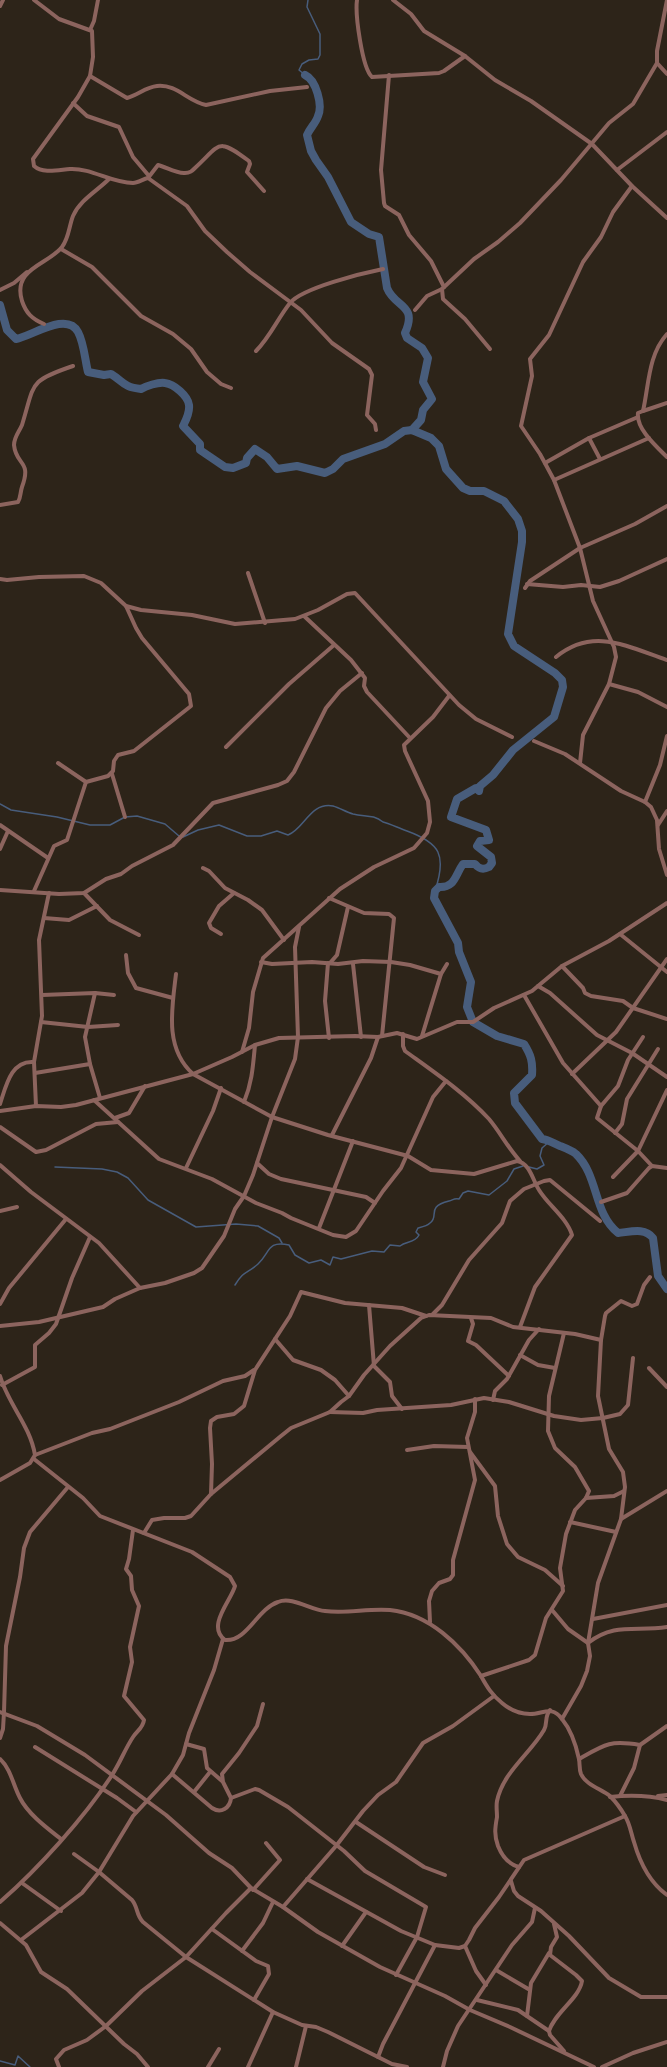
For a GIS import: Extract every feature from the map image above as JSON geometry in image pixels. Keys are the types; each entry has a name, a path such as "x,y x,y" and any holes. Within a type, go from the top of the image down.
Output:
{"street":[{"path":"0,6 3,0"},
{"path":"34,0 59,19 90,30"},
{"path":"98,0 94,21 90,30 92,32 93,57 90,76 73,104 33,159 34,166 39,170 48,171 85,169 109,179 132,183 148,177 158,165 182,174 190,172 213,149 218,146 223,146 231,148 248,161 250,164 247,172 264,191"},
{"path":"357,0 356,19 366,69 372,77 439,73 465,56"},
{"path":"394,0 411,14 424,31 465,56 495,80 531,101 586,138 658,212 667,218"},
{"path":"414,310 427,296 443,288 474,258 498,242 520,223 614,118 633,104 657,62 659,35 667,0"},
{"path":"657,62 667,74"},
{"path":"390,75 382,170 385,206 399,215 409,235 431,261 443,288 443,299 465,319 490,349"},
{"path":"90,76 128,98 148,88 168,86 174,87 199,104 206,105 270,91 307,87"},
{"path":"73,104 87,116 119,127 131,152 148,177 187,206 205,231 250,272 302,310 332,343 369,369 372,375 367,416 375,424 376,430"},
{"path":"617,170 667,132"},
{"path":"586,138 597,137"},
{"path":"0,290 14,283 32,268 61,249 66,242 74,215 78,208 109,179"},
{"path":"580,763 583,736 609,684 616,657 612,641 593,601 580,548 554,480 546,464 521,426 532,376 530,359 549,335 583,262 597,243 613,212 632,186"},
{"path":"61,249 92,267 141,316 172,334 191,348 208,372 221,384 231,388"},
{"path":"32,268 20,287 20,295 30,316 44,324"},
{"path":"256,351 267,339 291,302 302,294 356,275 383,268"},
{"path":"643,412 654,355 658,344 667,334"},
{"path":"0,505 18,502 26,478 24,466 15,449 14,439 20,430 34,387 42,377 73,366"},
{"path":"546,464 589,438 638,417 638,413 667,403"},
{"path":"638,417 649,438 667,457"},
{"path":"589,438 600,460"},
{"path":"554,480 649,438"},
{"path":"667,506 635,524 580,548 526,586 563,587 582,585 590,588 600,587 619,581 667,559"},
{"path":"248,573 265,623"},
{"path":"0,579 7,580 46,576 84,576 101,583 126,606 142,638 189,694 191,706 134,751 118,755 114,761 112,774 125,817"},
{"path":"126,606 234,624 265,623 304,616 347,594 355,593 449,696 476,719 512,737"},
{"path":"304,616 362,673 366,680 364,686 367,692 410,738"},
{"path":"556,657 579,642 595,640 612,641 667,660"},
{"path":"226,747 289,684 334,645"},
{"path":"0,890 49,893 84,893 106,879 122,874 132,866 173,845 213,803 249,794 287,781 294,772 326,708 340,691 362,673"},
{"path":"609,684 638,692 667,707"},
{"path":"242,1052 249,1028 253,992 261,962 266,954 299,927 329,898 374,866 414,848 427,833 430,822 428,801 404,751 404,745 433,717 449,696"},
{"path":"646,802 660,764 667,736"},
{"path":"534,741 565,754 621,791 646,802 654,811 658,824 659,850 667,875"},
{"path":"58,763 86,782"},
{"path":"86,782 112,774"},
{"path":"34,891 48,858 56,845 67,840 86,782"},
{"path":"658,824 667,810"},
{"path":"0,825 48,858"},
{"path":"0,850 8,831"},
{"path":"203,868 209,871 225,888 262,910 284,940"},
{"path":"221,934 211,928 209,924 219,906 234,892"},
{"path":"36,1106 34,1062 42,1022 39,940 49,893"},
{"path":"84,893 116,924 139,935"},
{"path":"329,898 348,908 371,915 393,916 391,962 380,1037 332,1136"},
{"path":"0,1111 36,1106 61,1107 94,1100 193,1074 255,1045 280,1038 380,1037 392,1033 403,1034 412,1038 422,1036 457,1022 473,1022 494,1008 524,995 538,986 562,966 620,934 667,903"},
{"path":"44,918 69,920 97,906"},
{"path":"329,1038 325,1001 329,963 337,955 348,908"},
{"path":"0,1326 39,1322 59,1316 103,1307 115,1299 140,1288 165,1283 194,1273 202,1268 224,1236 235,1209 244,1196 272,1117 295,1059 298,1037 295,992 296,962 294,948 299,927"},
{"path":"620,934 667,972"},
{"path":"126,955 128,973 136,988 173,998"},
{"path":"572,1074 608,1040 633,1008 667,959"},
{"path":"261,962 272,964 296,962 353,964 363,962 391,962 410,965 441,974"},
{"path":"353,964 361,1037"},
{"path":"422,1036 441,974 447,964"},
{"path":"562,966 583,988 585,993 591,996 619,1000 633,1008 667,1019"},
{"path":"176,974 170,1016 172,1036 183,1064 193,1074 221,1088 244,1102 272,1117 332,1136 408,1156 431,1170 466,1174 520,1161"},
{"path":"538,986 550,994 590,1030 632,1053 667,1077"},
{"path":"42,994 95,993 114,995"},
{"path":"95,993 85,1037 90,1064 100,1098"},
{"path":"524,995 552,1046 572,1074 601,1106"},
{"path":"42,1022 88,1027 118,1025"},
{"path":"403,1034 403,1046 406,1051 446,1081 489,1120 520,1161 527,1167 535,1184 567,1224 572,1235 535,1287 520,1327"},
{"path":"643,1037 632,1053 618,1086 601,1106 597,1118 638,1151 652,1166 667,1168"},
{"path":"244,1102 251,1086 254,1072 255,1045"},
{"path":"615,1133 622,1124 627,1099 658,1049"},
{"path":"0,1104 6,1085 16,1068 24,1062 34,1062"},
{"path":"35,1073 90,1064"},
{"path":"94,1100 159,1159 186,1168 256,1203 340,1237 351,1236 356,1232 401,1168 408,1156 434,1097 446,1081"},
{"path":"0,1127 36,1152 46,1150 96,1124 117,1120 128,1113 144,1086"},
{"path":"186,1168 201,1133 213,1111 221,1088"},
{"path":"613,1177 638,1151 667,1090"},
{"path":"319,1228 353,1141"},
{"path":"256,1163 269,1174 281,1179 366,1197 375,1203"},
{"path":"0,1165 30,1192 99,1243 140,1288"},
{"path":"601,1202 627,1193 646,1170 652,1166"},
{"path":"144,1534 152,1520 188,1517 210,1494 286,1432 330,1412 349,1396 373,1364 390,1346 426,1316 432,1314 442,1305 469,1260 502,1223 510,1201 520,1192 544,1180 550,1180 600,1221"},
{"path":"0,1211 17,1207"},
{"path":"0,1304 12,1284 66,1218"},
{"path":"2,1385 35,1367 36,1345 49,1333 59,1316 72,1278 90,1237"},
{"path":"562,1719 581,1686 590,1660 588,1643 598,1583 620,1519 624,1491 625,1476 610,1449 598,1396 601,1340 606,1313 622,1301 632,1306 638,1304 644,1285 650,1277"},
{"path":"210,1494 212,1464 211,1421 217,1417 234,1414 242,1408 255,1370 303,1291 322,1298 345,1303 402,1308 426,1316"},
{"path":"369,1305 373,1364 376,1369 390,1382 392,1396 402,1409"},
{"path":"432,1314 497,1319 507,1325 601,1340"},
{"path":"471,1318 473,1324 468,1341 476,1345 509,1376"},
{"path":"493,1400 495,1391 509,1376 529,1340 539,1329"},
{"path":"481,1676 532,1658 536,1653 546,1618 552,1610 563,1586 560,1568 566,1534 577,1507 586,1498 588,1491 587,1485 575,1467 553,1444 548,1433 549,1396 564,1333"},
{"path":"275,1339 293,1360 321,1370 335,1380 349,1396"},
{"path":"520,1356 538,1365 555,1368"},
{"path":"330,1412 363,1413 451,1404 475,1399 509,1402 549,1415 581,1420 603,1418 620,1414 628,1405 633,1358"},
{"path":"650,1368 667,1387"},
{"path":"0,1480 27,1465 34,1457 92,1433 110,1429 179,1402 228,1379 245,1376 255,1370"},
{"path":"0,1376 5,1393 25,1425 34,1457 83,1498 100,1516 192,1552 234,1581 234,1590 219,1619 219,1633 223,1639 231,1641 238,1638 262,1612 282,1601 289,1601 325,1611 364,1609 391,1610 413,1615 430,1622 452,1642 481,1676 494,1696 509,1709 523,1714 550,1710 557,1713 572,1736 579,1759 581,1774 585,1780 610,1797 625,1816 646,1874 657,1888 667,1895"},
{"path":"430,1622 429,1601 432,1591 439,1583 450,1580 453,1575 453,1560 475,1480 467,1438 475,1412 475,1399"},
{"path":"407,1450 434,1446 468,1448"},
{"path":"468,1448 496,1486 498,1516 507,1544 518,1557 545,1570 563,1586"},
{"path":"0,1738 6,1646 20,1577 24,1548 30,1532 68,1487"},
{"path":"586,1498 614,1496 624,1491"},
{"path":"620,1519 667,1491"},
{"path":"570,1522 616,1532"},
{"path":"0,1902 22,1883 102,1790 134,1736 144,1726 144,1720 124,1696 132,1662 130,1647 139,1606 132,1590 131,1576 126,1569 130,1559 133,1530"},
{"path":"593,1619 667,1606"},
{"path":"552,1610 568,1629 588,1643"},
{"path":"588,1643 598,1635 611,1630 650,1630 667,1627"},
{"path":"21,1940 61,1911 82,1893 99,1872 136,1812 172,1774 186,1744 193,1721 202,1703 223,1639"},
{"path":"282,1907 336,1846 378,1795 393,1785 423,1743 453,1726 494,1696"},
{"path":"222,1782 221,1778 224,1770 239,1753 257,1726 263,1704"},
{"path":"519,1867 511,1864 505,1858 496,1841 494,1826 497,1801 512,1770 544,1729 545,1717 550,1710"},
{"path":"2,1712 23,1719 55,1737 112,1774 166,1815 214,1858 232,1868 252,1889 282,1907 318,1932 396,1975 445,1996 470,2010 594,2067"},
{"path":"620,1796 634,1768 640,1745 667,1726"},
{"path":"579,1759 610,1743 622,1742 640,1745"},
{"path":"186,1744 204,1749 207,1768 222,1782 231,1798"},
{"path":"35,1747 61,1761 136,1812"},
{"path":"0,1759 6,1766 26,1808 61,1839"},
{"path":"194,1792 210,1772"},
{"path":"172,1774 218,1812 226,1807 231,1798 255,1789 259,1790 288,1807 365,1871 426,1907 417,1937 396,1975"},
{"path":"610,1797 656,1797 667,1795"},
{"path":"656,1797 667,1800"},
{"path":"307,1879 401,1931 435,1945 459,1948 465,1946 475,1928 511,1881 519,1867 528,1857 556,1847 625,1816"},
{"path":"356,1822 424,1867 446,1875"},
{"path":"58,2067 56,2059 60,2053 87,2040 106,2026 142,1991 186,1957 280,1860 266,1843"},
{"path":"74,1854 99,1872 137,1906 138,1915 143,1922 186,1957 274,2012 306,2026 316,2027 328,2032 392,2064 407,2067"},
{"path":"511,1881 516,1893 576,1942 610,1978 641,1996 667,1997"},
{"path":"22,1883 61,1911"},
{"path":"242,1951 263,1923 273,1902"},
{"path":"443,2067 453,2035 512,1945 532,1922 535,1908"},
{"path":"342,1946 366,1912"},
{"path":"528,2016 531,1983 557,1937 553,1922"},
{"path":"0,1923 21,1940 30,1950 35,1963 41,1972 67,1989 124,2044 137,2054 148,2067"},
{"path":"212,1929 242,1951 260,1963 266,1965 269,1969 269,1974 254,2000"},
{"path":"378,2057 383,2044 435,1945"},
{"path":"465,1946 476,1971 486,1985"},
{"path":"549,1953 553,1958 576,1974 582,1981 580,1987 558,2014 549,2031"},
{"path":"496,1970 530,1990"},
{"path":"477,2000 509,2007 528,2016 549,2031 550,2035 564,2052"},
{"path":"248,2067 274,2012"},
{"path":"296,2067 306,2026"},
{"path":"602,2067 633,2053 667,2042"},
{"path":"208,2067 219,2049"}],"waterway":[{"path":"305,75 299,70 302,64 309,60 318,59 320,55 320,34 307,7 308,0"},
{"path":"305,75 312,82 318,93 320,106 317,119 307,135 311,151 328,177 351,222 369,234 379,237 387,288 395,299 404,307 409,317 405,333 407,338 422,348 428,358 423,382 432,399 423,410 421,420 412,430"},
{"path":"0,305 7,330 16,339 49,326 58,324 73,326 80,336 88,372 104,375 111,374 127,385 135,388 141,389 152,384 162,383 169,384 176,388 183,394 189,405 188,414 183,426 200,444 200,450 225,467 233,468 246,463 247,458 255,449 267,457 277,469 297,466 325,473 333,469 343,459 385,444 404,431 412,430 431,438 439,446 446,469 463,488 470,491 484,491 504,501 518,519 522,531 522,542 508,634 514,646 555,673 562,680 563,687 554,717 513,750 493,775 480,786 479,791 476,788 457,799 451,817 486,830 489,840 480,841 477,846 491,857 492,863 489,867 483,869 475,864 463,864 452,883 444,887 439,887 435,891 434,898 458,943 459,952 471,982 467,1007 473,1022 497,1036 524,1044 530,1055 532,1062 532,1075 514,1093 515,1103 542,1139 576,1154 589,1173 604,1215 610,1225 618,1233 642,1231 646,1232 653,1238 658,1276 667,1289"},
{"path":"0,804 11,810 57,817 90,825 110,825 125,817 137,816 165,824 179,836"},
{"path":"183,837 198,830 219,825 247,836 261,836 277,831 288,835 294,832 308,816 319,808 333,806 353,814 379,819 427,840 434,846 440,859 439,879 435,891"},
{"path":"529,1167 537,1169 544,1165 540,1156 542,1148 550,1141"},
{"path":"235,1285 243,1274 258,1264 270,1248 277,1244 289,1245 295,1255 309,1263 321,1260 330,1265 333,1257 341,1259 372,1251 384,1252 390,1245 400,1246 413,1241 419,1235 416,1232 418,1228 427,1225 433,1220 434,1212 437,1206 454,1199 459,1199 463,1193 468,1191 489,1195 507,1181 514,1169 523,1166"},
{"path":"55,1167 102,1169 117,1172 128,1178 148,1200 196,1227 236,1224 258,1226 279,1238 282,1243"},
{"path":"0,2061 15,2065 18,2056 30,2067"}]}
